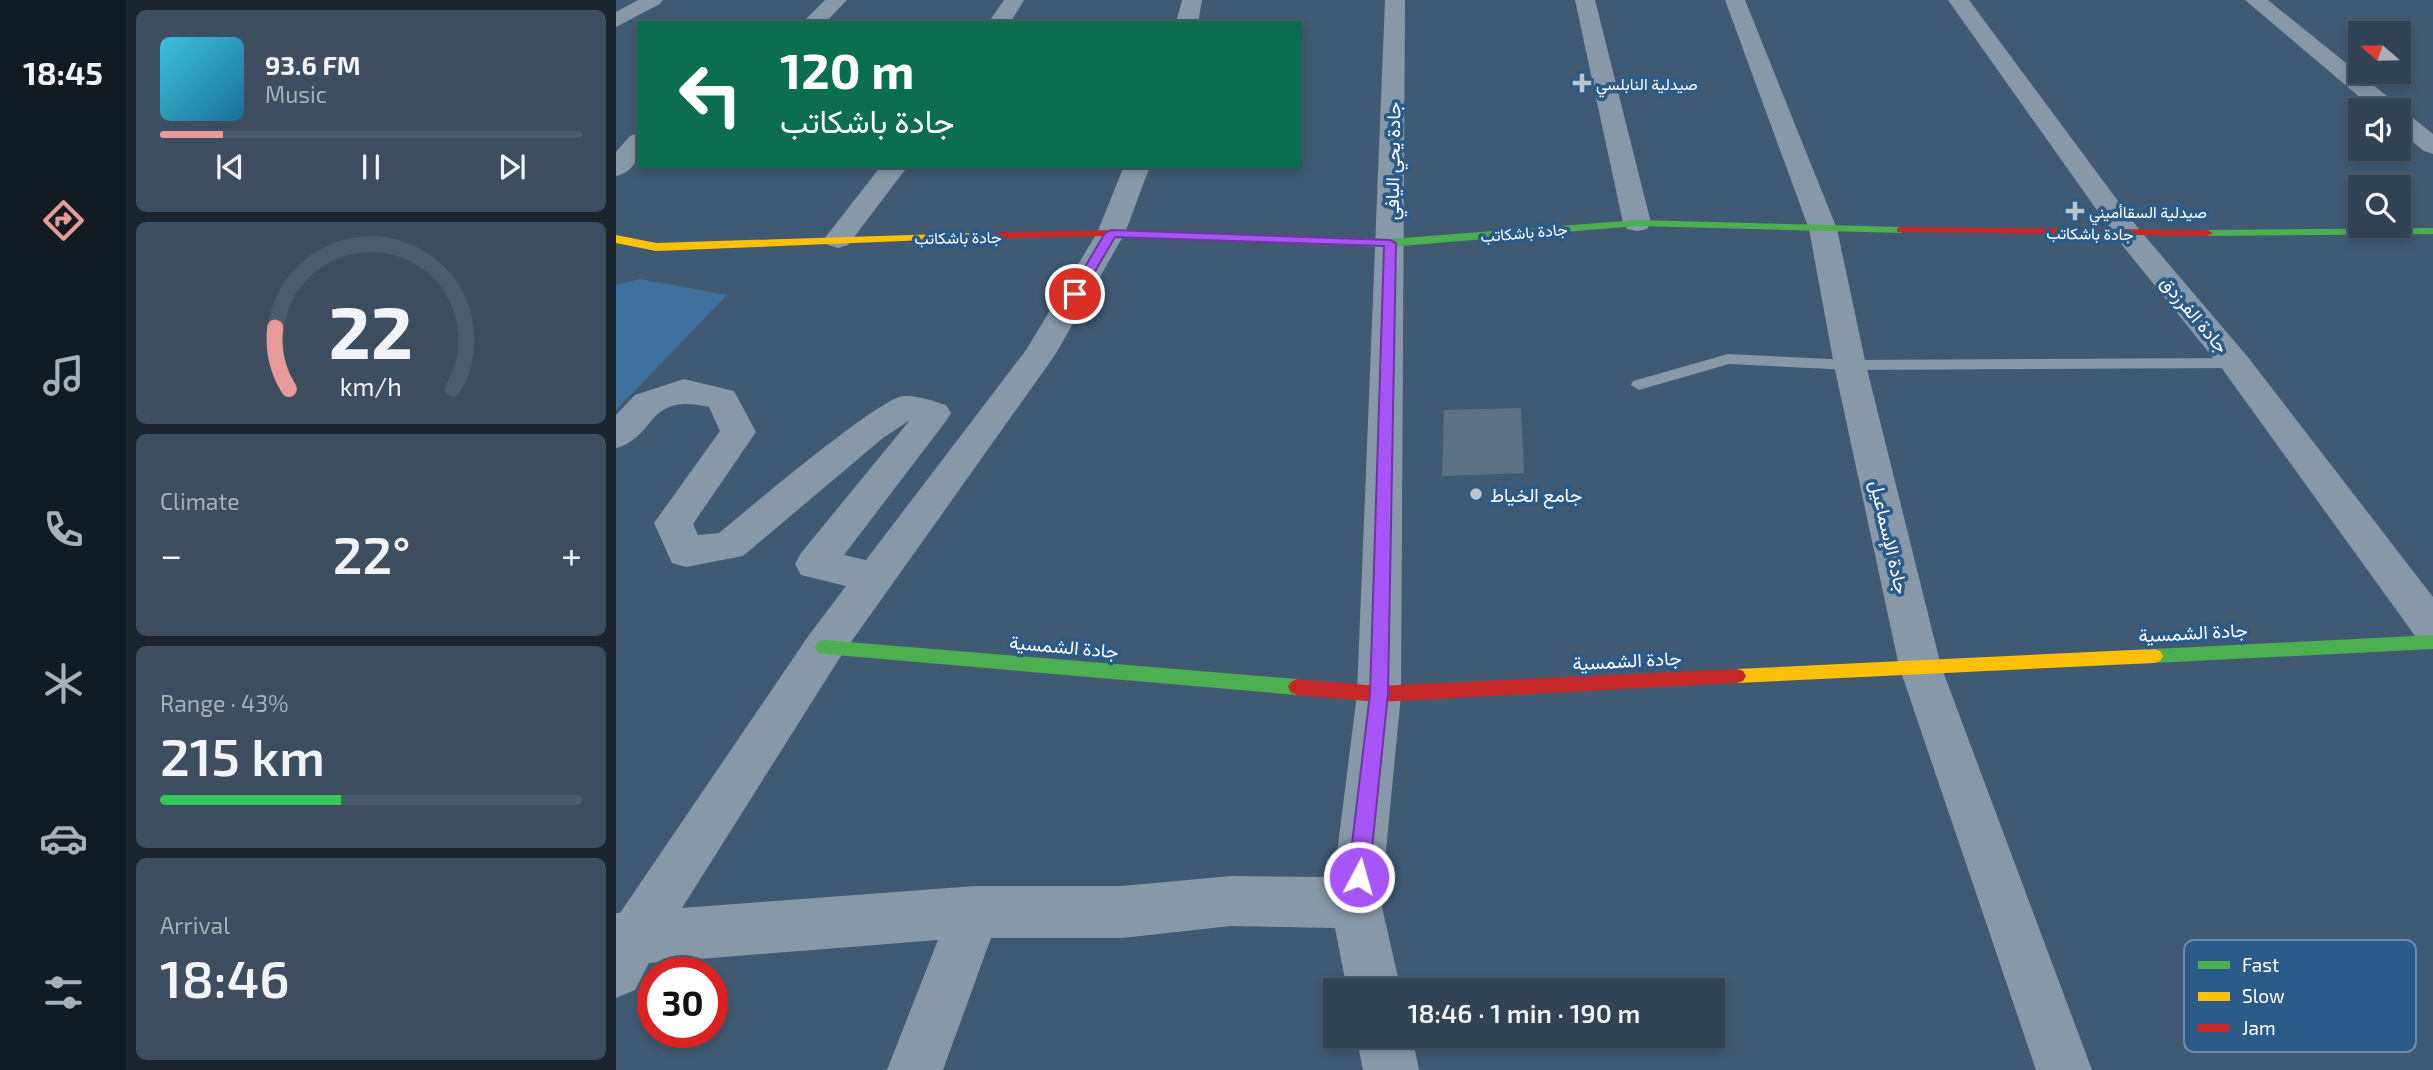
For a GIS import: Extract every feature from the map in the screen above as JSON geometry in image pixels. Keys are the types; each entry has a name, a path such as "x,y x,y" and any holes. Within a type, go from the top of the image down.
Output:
{"street":[{"path":"616,21 653,0"},
{"path":"815,21 837,0"},
{"path":"1000,21 1014,0"},
{"path":"1187,21 1192,0"},
{"name":"جادة يحي اليافي","path":"1372,978 1356,902 1379,694 1395,0"},
{"path":"1586,0 1637,223"},
{"name":"جادة الإسماعيل","path":"1735,0 1823,229 1850,365 1920,666 2064,1070"},
{"name":"جادة الفرزدق","path":"1958,0 2128,234 2235,363 2433,628"},
{"path":"2255,0 2374,98"},
{"path":"2411,129 2433,146"},
{"path":"616,168 637,143"},
{"path":"838,239 893,168"},
{"path":"622,950 824,647 1039,355 1111,233 1136,168"},
{"name":"جادة باشكاتب","path":"616,239 656,247 838,239 1111,233 1390,243 1637,223 2128,234 2433,231"},
{"path":"616,436 647,403 684,390 722,399 738,432 673,523 685,552 729,546 871,430 904,407 934,413 815,564 876,577"},
{"name":"جادة الشمسية","path":"824,647 1379,694 2433,642"},
{"path":"622,950 975,912 1122,912 1231,901 1356,902"},
{"path":"915,1070 975,912"},
{"path":"1386,1048 1391,1070"}],"lane":[{"path":"1639,385 1728,359 1850,365 2235,363"}],"shaded area":[{"path":"640,279 727,295 616,410 616,285"}],"building":[{"path":"1521,408 1524,473 1442,476 1444,410"}],"traffic: fast":[{"path":"1360,242 1390,243 1637,223 1901,230"},
{"path":"2207,233 2433,231"},
{"path":"2154,656 2433,642"},
{"path":"824,647 1297,687"}],"traffic: slow":[{"path":"616,239 656,247 973,236"},
{"path":"1737,676 2154,656"}],"traffic: jam":[{"path":"1901,230 2207,233"},
{"path":"973,236 1111,233 1360,242"},
{"path":"1297,687 1379,694 1737,676"}],"place":[{"name":"صيدلية النابلسي","path":"1582,83"},
{"name":"صيدلية السقاأميني","path":"2075,211"},
{"name":"جامع الخياط","path":"1476,494"}],"route":[{"path":"1075,294 1111,233 1390,243 1379,694 1359,877"}]}
